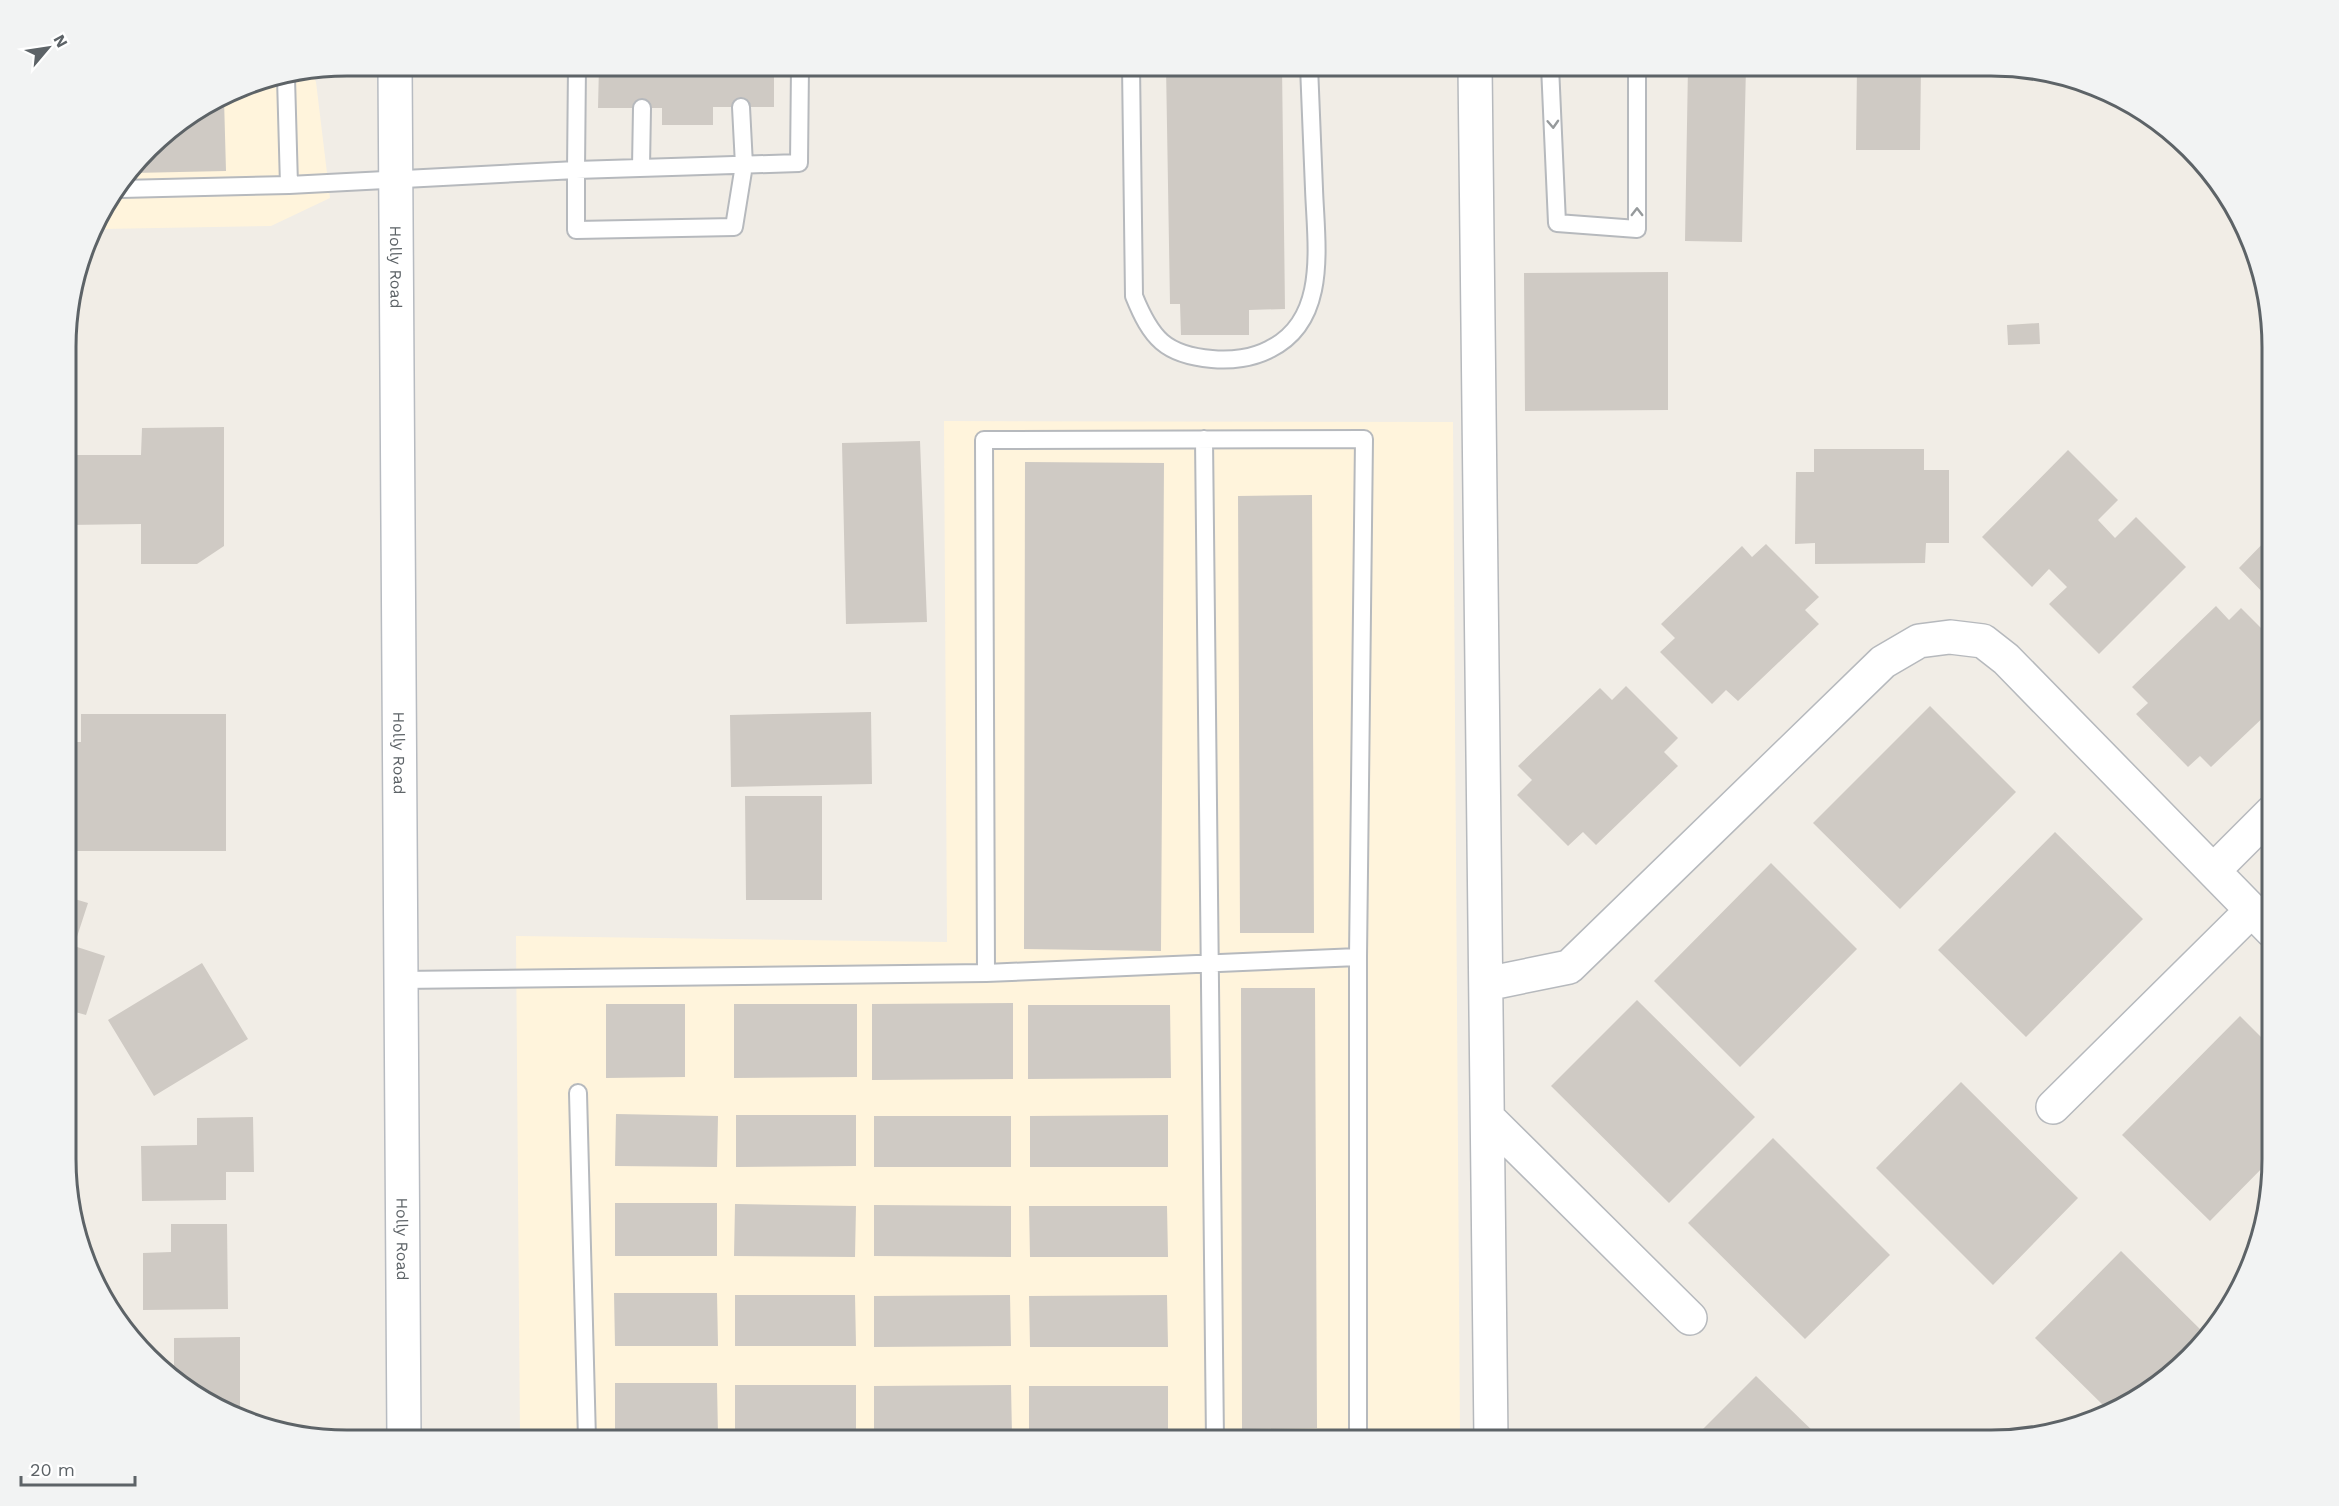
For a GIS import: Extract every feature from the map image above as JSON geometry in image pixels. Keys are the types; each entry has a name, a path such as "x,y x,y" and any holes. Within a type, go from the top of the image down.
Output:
{"street":[{"path":"376,76 395,110"},
{"name":"Holly Road","path":"395,76 404,1430"},
{"path":"1475,76 1491,1430"},
{"path":"1486,984 1569,966 1883,662 1919,641 1950,637 1983,641 2006,659 2262,921 2053,1107"},
{"path":"2214,870 2262,822"},
{"path":"1488,1118 1690,1318"}],"lane":[{"path":"577,76 576,230 734,227 744,165 741,107"},
{"path":"127,189 289,184 641,167 799,163 800,76"},
{"path":"1131,76 1134,296 1145,322 1163,345 1190,357 1222,360 1260,354 1282,343 1301,325 1313,295 1317,259 1309,76"},
{"path":"1550,76 1557,223 1637,229 1637,76"},
{"path":"286,84 289,184"},
{"path":"641,167 642,108"},
{"path":"1204,439 1215,1430"},
{"path":"986,974 984,440 1364,439 1358,957 1358,1430"},
{"path":"400,980 986,974 1358,957"},
{"path":"578,1093 587,1430"}],"shaded area":[{"path":"315,79 330,198 271,226 103,229 132,182 182,132 227,104 244,97 277,86"},
{"path":"944,421 1453,422 1460,1430 520,1430 516,936 947,942"}],"building":[{"path":"599,76 774,76 774,107 713,107 713,125 662,125 662,108 598,108"},
{"path":"1166,76 1282,76 1285,309 1249,310 1249,335 1181,335 1180,304 1170,304"},
{"path":"1688,76 1746,76 1742,242 1685,241"},
{"path":"1857,76 1921,76 1920,150 1856,150"},
{"path":"224,106 226,171 140,173 182,132"},
{"path":"1668,272 1668,410 1525,411 1524,273"},
{"path":"2039,323 2040,344 2008,345 2007,325"},
{"path":"224,427 224,546 197,564 141,564 141,524 76,525 76,455 141,455 142,428"},
{"path":"920,441 927,622 846,624 842,443"},
{"path":"1814,449 1924,449 1924,470 1949,470 1949,543 1926,543 1925,563 1815,564 1815,543 1795,544 1796,472 1814,472"},
{"path":"2068,450 2118,500 2098,520 2115,538 2136,517 2186,567 2099,654 2049,604 2067,587 2049,569 2032,587 1982,537"},
{"path":"1025,462 1164,463 1161,951 1024,949"},
{"path":"1312,495 1314,933 1240,933 1238,496"},
{"path":"1766,544 1819,597 1805,610 1819,624 1738,701 1726,690 1712,704 1660,652 1675,638 1661,624 1742,546 1752,557"},
{"path":"2262,544 2262,592 2239,568"},
{"path":"2216,606 2229,620 2241,608 2262,629 2262,719 2211,767 2200,756 2188,767 2136,714 2148,703 2132,687"},
{"path":"1626,686 1678,738 1664,752 1678,766 1596,845 1583,832 1568,846 1517,795 1532,780 1518,766 1600,688 1612,700"},
{"path":"1930,706 2016,792 1900,909 1813,823"},
{"path":"871,712 872,784 731,787 730,715"},
{"path":"81,714 226,714 226,851 76,851 76,742 81,742"},
{"path":"745,796 822,796 822,900 746,900"},
{"path":"2055,832 2143,919 2026,1037 1938,950"},
{"path":"1771,863 1857,949 1740,1067 1654,981"},
{"path":"76,899 88,903 76,940"},
{"path":"76,947 105,956 86,1015 76,1012"},
{"path":"202,963 248,1039 154,1096 108,1020"},
{"path":"1241,988 1315,988 1317,1428 1242,1429"},
{"path":"1637,1000 1755,1117 1669,1203 1551,1086"},
{"path":"1013,1003 1013,1079 872,1080 872,1004"},
{"path":"606,1004 685,1004 685,1077 606,1078"},
{"path":"734,1004 857,1004 857,1077 734,1078"},
{"path":"1028,1005 1170,1005 1171,1078 1028,1079"},
{"path":"2240,1016 2262,1038 2262,1168 2210,1221 2122,1135"},
{"path":"1961,1082 2078,1198 1993,1285 1876,1168"},
{"path":"616,1114 718,1116 717,1167 615,1166"},
{"path":"736,1115 856,1115 856,1166 736,1167"},
{"path":"1168,1115 1168,1167 1030,1167 1030,1116"},
{"path":"874,1116 1011,1116 1011,1167 874,1167"},
{"path":"253,1117 254,1172 226,1172 226,1200 142,1201 141,1146 197,1145 197,1118"},
{"path":"1773,1138 1890,1255 1805,1339 1688,1223"},
{"path":"615,1203 717,1203 717,1256 615,1256"},
{"path":"735,1204 856,1206 855,1257 734,1256"},
{"path":"874,1205 1011,1206 1011,1257 874,1256"},
{"path":"1029,1206 1167,1206 1168,1257 1030,1257"},
{"path":"171,1224 227,1224 228,1309 143,1310 143,1253 171,1252"},
{"path":"2121,1251 2201,1330 2157,1374 2103,1406 2035,1338"},
{"path":"614,1293 717,1293 718,1346 615,1346"},
{"path":"735,1295 855,1295 856,1346 735,1346"},
{"path":"1010,1295 1011,1346 874,1347 874,1296"},
{"path":"1167,1295 1168,1347 1030,1347 1029,1296"},
{"path":"240,1337 240,1407 197,1384 172,1365 174,1338"},
{"path":"1756,1376 1812,1430 1702,1430"},
{"path":"615,1383 717,1383 718,1430 615,1430"},
{"path":"735,1385 856,1385 856,1430 735,1430"},
{"path":"1011,1385 1012,1430 874,1430 874,1386"},
{"path":"1029,1386 1168,1386 1168,1430 1029,1430"}]}
